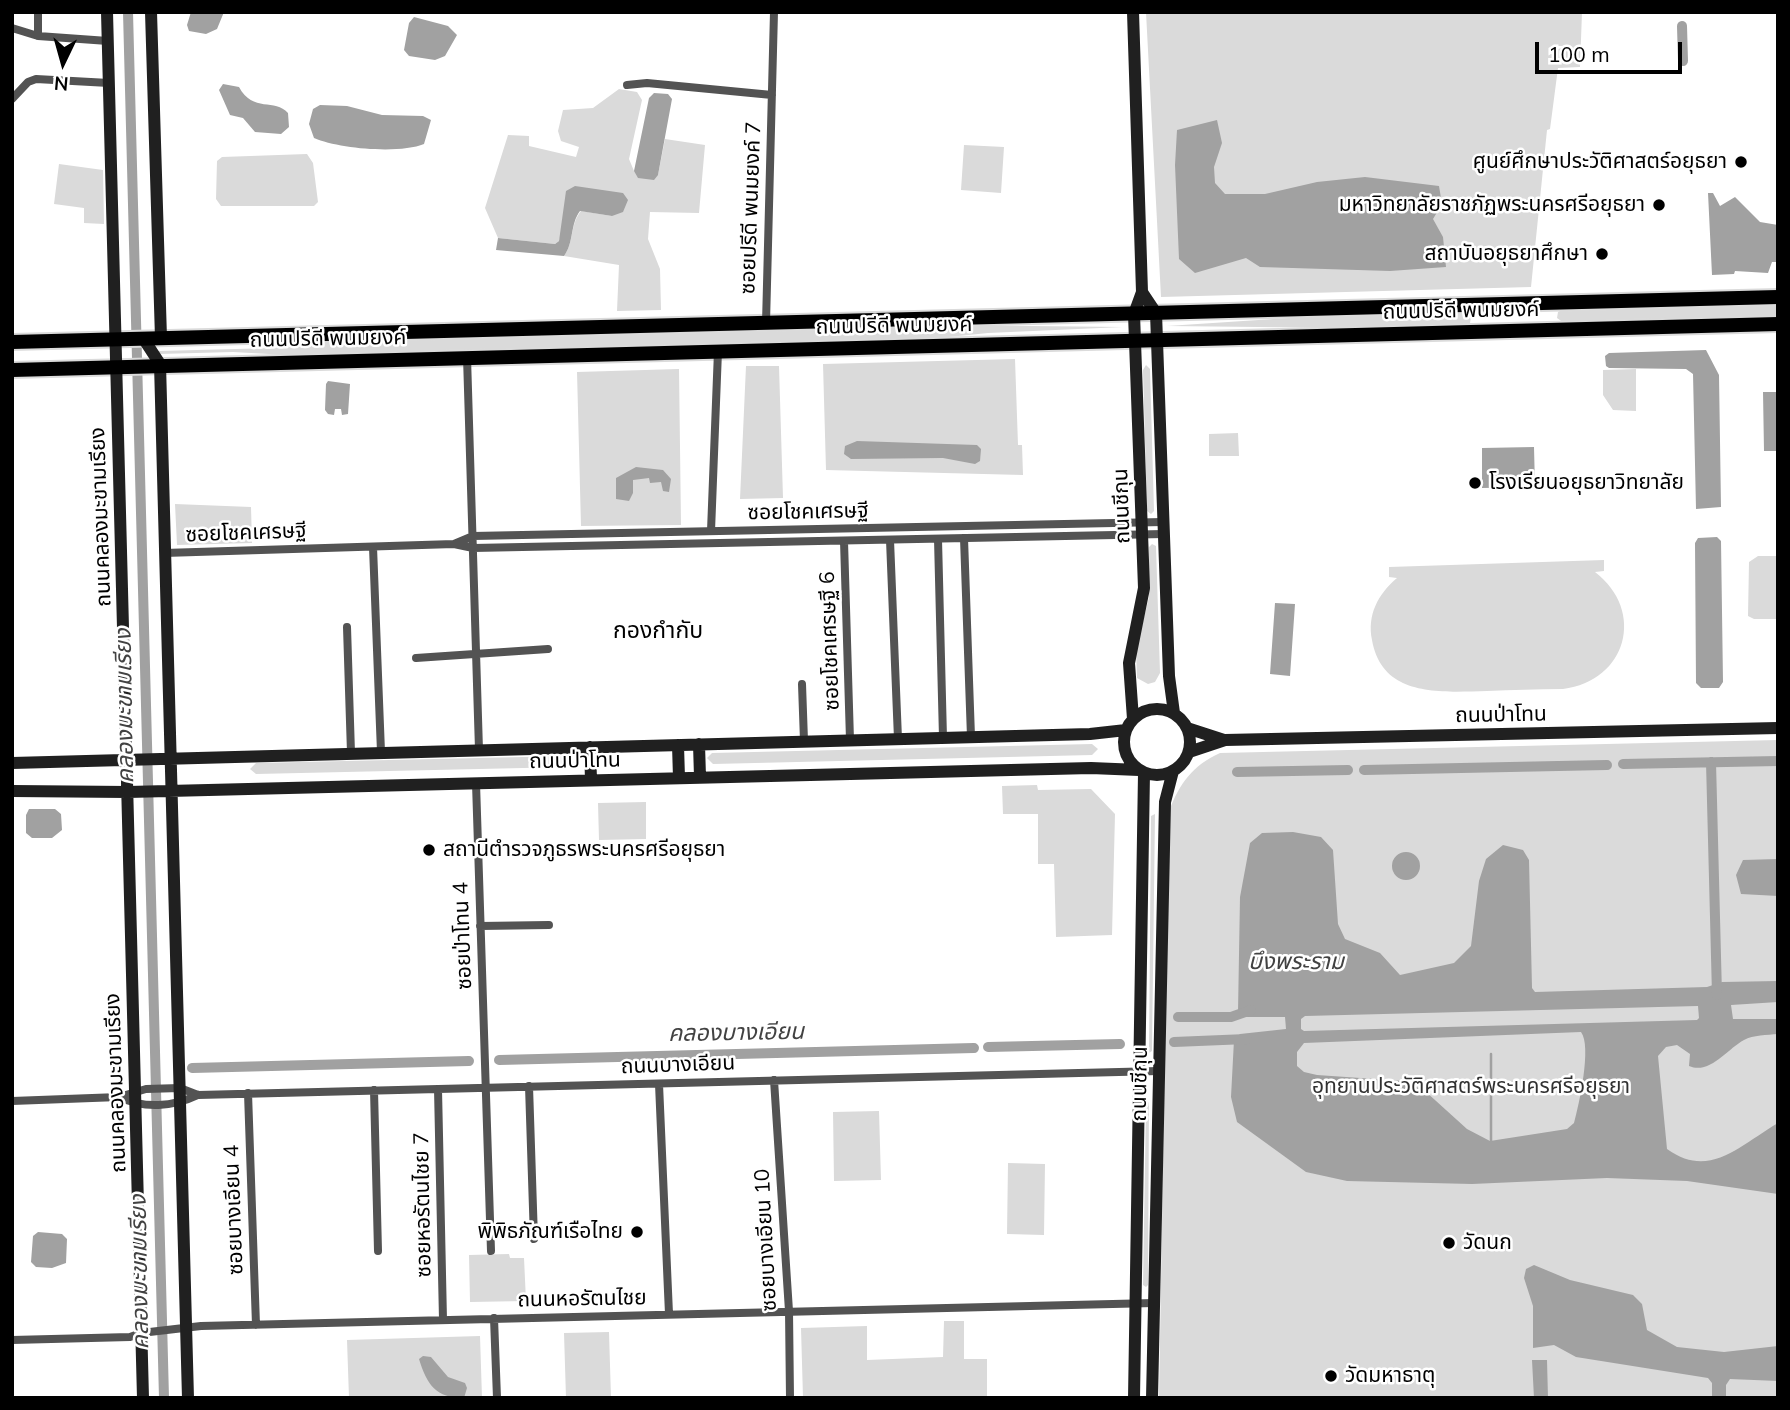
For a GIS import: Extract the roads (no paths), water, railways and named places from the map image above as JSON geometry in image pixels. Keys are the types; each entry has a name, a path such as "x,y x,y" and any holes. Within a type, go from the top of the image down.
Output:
{"main road":[{"name":"ถนนปรีดี พนมยงค์","path":"12,342 120,339 151,341 1778,297"},
{"path":"1558,302 1553,320 1558,330"},
{"path":"1474,304 1479,313 1474,332"},
{"name":"ถนนปรีดี พนมยงค์","path":"12,370 155,364 1778,324"}],"street":[{"path":"38,12 38,36"},
{"name":"ถนนคลองมะขามเรียง","path":"107,12 121,366 147,1332 143,1398"},
{"path":"151,12 151,341 155,364 164,553 174,1088 181,1330 188,1398"},
{"name":"ซอยปรีดี พนมยงค์ 7","path":"766,323 774,12"},
{"name":"ถนนชีกุน","path":"1129,724 1129,663 1144,588 1134,314 1142,292 1133,12"},
{"path":"12,29 38,36 108,41"},
{"path":"12,99 28,82 36,79 109,83"},
{"path":"627,85 660,84 772,95"},
{"path":"1142,292 1156,313"},
{"name":"ถนนชีกุน","path":"1156,313 1169,676 1174,713"},
{"path":"711,531 718,351"},
{"path":"467,357 479,750"},
{"name":"ซอยโชคเศรษฐี","path":"164,553 454,544 473,548 937,539 1163,528"},
{"name":"ซอยโชคเศรษฐี","path":"454,544 473,536 711,531 1142,529"},
{"path":"665,532 665,545"},
{"path":"964,538 971,737"},
{"path":"937,539 943,738"},
{"path":"890,540 898,739"},
{"name":"ซอยโชคเศรษฐี 6","path":"845,541 850,740"},
{"path":"373,547 381,752"},
{"path":"347,627 351,753"},
{"path":"416,658 548,649"},
{"path":"802,684 804,741"},
{"path":"1156,709 1174,713 1187,728 1189,752 1173,771 1159,775 1142,772 1125,752 1129,724 1156,709"},
{"name":"ถนนป่าโทน","path":"12,763 1090,734 1129,724"},
{"name":"ถนนป่าโทน","path":"1187,728 1225,740"},
{"name":"ถนนป่าโทน","path":"1189,752 1225,740 1778,728"},
{"path":"699,744 700,778"},
{"path":"678,745 679,778"},
{"path":"590,747 591,780"},
{"name":"ถนนป่าโทน","path":"12,791 132,792 1091,768 1142,772"},
{"name":"ถนนชีกุน","path":"1153,1398 1165,802 1173,771"},
{"name":"ถนนชีกุน","path":"1134,1398 1142,772"},
{"name":"ซอยป่าโทน 4","path":"476,783 492,1251"},
{"path":"480,926 549,925"},
{"name":"ถนนบางเอียน","path":"12,1101 119,1097 140,1089 174,1088 198,1095 1159,1071"},
{"name":"ซอยบางเอียน 10","path":"774,1080 789,1311 790,1398"},
{"path":"659,1084 669,1314"},
{"path":"528,1086 534,1239"},
{"name":"ซอยหอรัตนไชย 7","path":"439,1088 443,1320"},
{"path":"374,1090 378,1251"},
{"name":"ซอยบางเอียน 4","path":"248,1093 256,1325"},
{"name":"ถนนบางเอียน","path":"119,1097 141,1105 175,1104 198,1095"},
{"name":"ถนนหอรัตนไชย","path":"12,1339 130,1337 147,1332 201,1326 1154,1303"},
{"path":"494,1318 497,1398"}],"water":[{"path":"191,12 224,12 217,29 206,34 189,31 187,25"},
{"path":"414,17 448,26 457,35 445,56 435,60 409,56 404,50 409,23"},
{"path":"223,84 239,87 257,103 283,109 288,113 289,127 281,134 255,132 243,118 230,115 219,90"},
{"path":"654,93 668,94 672,99 658,175 654,180 638,178 634,171 649,98"},
{"path":"320,105 347,106 382,115 423,116 431,120 424,144 413,147 385,149 338,145 314,138 309,124 313,109"},
{"path":"1217,120 1222,143 1214,167 1215,183 1225,194 1265,194 1317,182 1365,177 1439,186 1442,204 1433,219 1443,237 1446,267 1390,271 1260,267 1246,258 1195,273 1179,259 1175,165 1177,130"},
{"path":"575,186 623,193 628,200 623,212 612,216 580,211 564,256 496,250 498,238 555,244 559,241 566,191"},
{"path":"1708,193 1713,193 1720,206 1735,197 1760,222 1778,225 1778,262 1772,262 1768,273 1735,271 1734,274 1712,275"},
{"path":"1706,350 1719,375 1721,507 1696,509 1693,374 1686,369 1609,368 1606,366 1605,356 1609,353"},
{"path":"328,381 350,384 348,414 342,415 341,409 335,409 334,415 325,410"},
{"path":"1763,392 1778,392 1778,451 1764,451"},
{"path":"857,441 977,445 981,449 980,461 975,464 943,458 851,459 844,454 845,446"},
{"path":"1534,447 1535,487 1482,488 1482,448"},
{"path":"636,467 663,470 671,479 669,492 663,491 661,482 650,483 649,478 633,480 633,493 629,501 616,499 616,478"},
{"path":"1717,537 1721,541 1723,682 1719,688 1701,688 1696,683 1695,543 1698,538"},
{"path":"1275,603 1295,604 1290,676 1270,674"},
{"path":"29,809 55,809 61,814 62,830 52,838 32,838 26,833 26,815"},
{"name":"บึงพระราม","path":"1293,832 1321,837 1333,850 1338,924 1345,939 1380,953 1400,975 1454,963 1471,946 1479,881 1486,859 1503,845 1523,850 1529,860 1532,988 1535,992 1707,987 1722,982 1778,981 1778,1002 1731,1005 1733,1019 1778,1019 1778,1034 1748,1038 1704,1067 1689,1066 1690,1054 1677,1045 1666,1047 1658,1056 1667,1149 1683,1158 1711,1160 1738,1149 1778,1123 1778,1194 1687,1181 1607,1178 1472,1184 1347,1181 1306,1172 1237,1122 1231,1097 1234,1040 1240,1034 1286,1029 1285,1017 1245,1017 1238,1012 1240,897 1250,843 1262,833","holes":["1698,1006 1697,1020 1301,1029 1301,1019 1305,1016","1581,1032 1585,1062 1574,1123 1567,1129 1490,1141 1467,1129 1425,1091 1404,1081 1317,1075 1304,1072 1297,1066 1297,1052 1304,1043"]},
{"path":"1406,852 1416,856 1420,866 1416,876 1406,880 1396,876 1392,866 1396,856"},
{"path":"1778,859 1778,896 1741,894 1736,875 1743,860"},
{"path":"38,1232 62,1234 67,1239 66,1263 52,1268 36,1267 31,1262 33,1236"},
{"path":"1534,1265 1570,1280 1633,1295 1642,1304 1647,1330 1677,1347 1724,1352 1778,1346 1778,1381 1730,1379 1726,1385 1726,1398 1712,1398 1712,1383 1708,1378 1576,1357 1554,1345 1533,1348 1533,1306 1524,1278 1526,1269"},
{"path":"423,1356 431,1357 448,1377 465,1383 467,1388 464,1398 446,1396 429,1383 419,1359"},
{"path":"1532,1360 1547,1360 1548,1398 1534,1398"}],"waterway":[{"name":"คลองมะขามเรียง","path":"128,12 164,1398"},
{"path":"1682,26 1683,61"},
{"path":"1623,764 1778,761"},
{"path":"1711,762 1717,995"},
{"path":"1364,770 1607,765"},
{"path":"1237,772 1348,770"},
{"path":"1178,1017 1231,1017 1251,1010"},
{"path":"1174,1042 1247,1039"},
{"name":"คลองบางเอียน","path":"988,1047 1120,1044"},
{"name":"คลองบางเอียน","path":"499,1060 974,1048"},
{"path":"1491,1054 1491,1142"},
{"name":"คลองบางเอียน","path":"192,1068 469,1061"}],"place":[{"name":"ศูนย์ศึกษาประวัติศาสตร์อยุธยา","path":"1741,162"},
{"name":"มหาวิทยาลัยราชภัฏพระนครศรีอยุธยา","path":"1659,205"},
{"name":"สถาบันอยุธยาศึกษา","path":"1602,254"},
{"name":"โรงเรียนอยุธยาวิทยาลัย","path":"1475,483"},
{"name":"สถานีตำรวจภูธรพระนครศรีอยุธยา","path":"429,850"},
{"name":"พิพิธภัณฑ์เรือไทย","path":"637,1232"},
{"name":"วัดนก","path":"1449,1243"},
{"name":"วัดมหาธาตุ","path":"1331,1376"}],"district":[{"name":"กองกำกับ","path":"658,631"}],"park label":[{"name":"อุทยานประวัติศาสตร์พระนครศรีอยุธยา","path":"1471,1087"}]}
